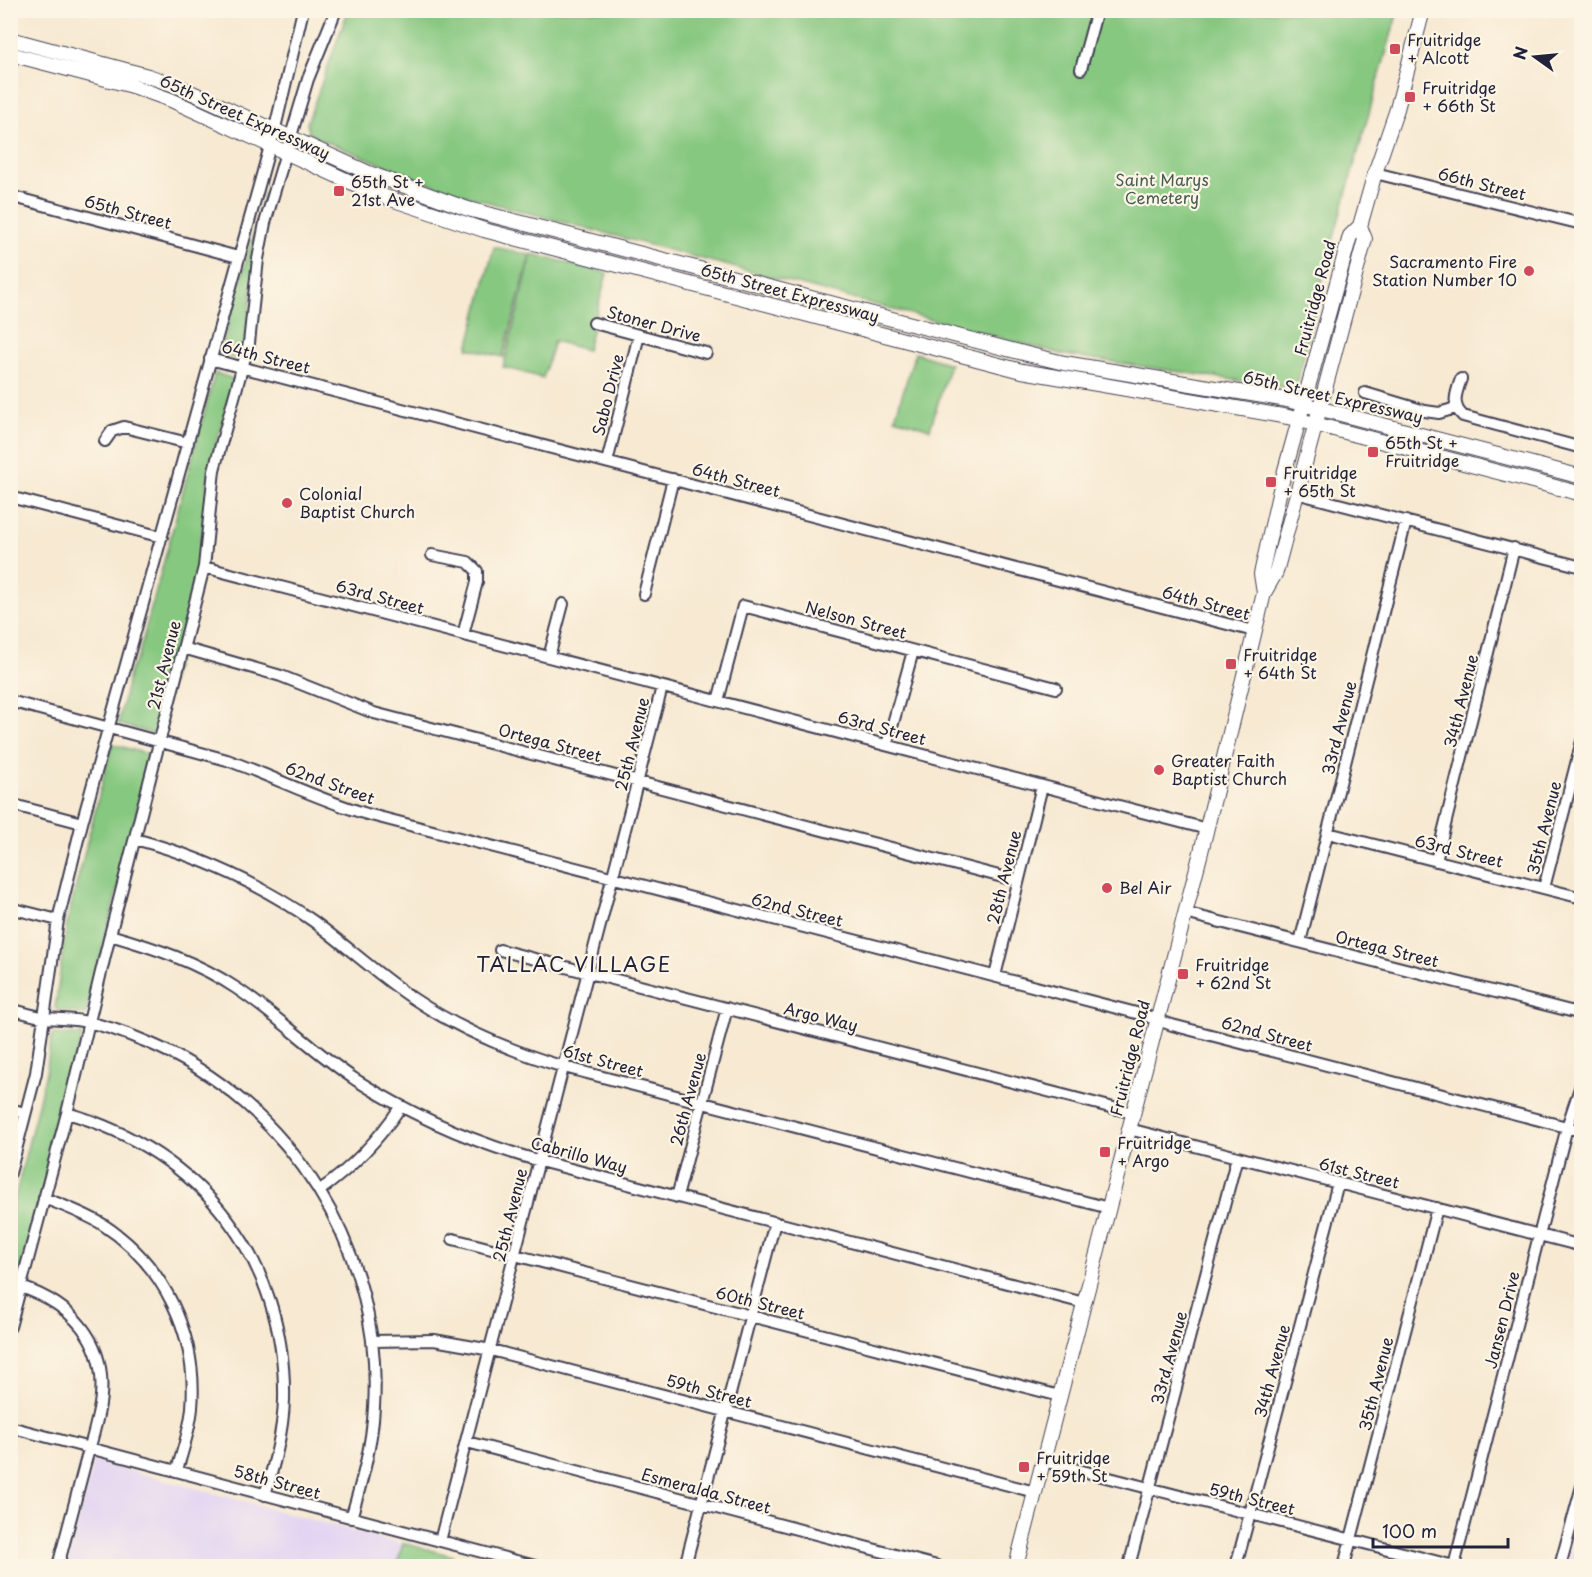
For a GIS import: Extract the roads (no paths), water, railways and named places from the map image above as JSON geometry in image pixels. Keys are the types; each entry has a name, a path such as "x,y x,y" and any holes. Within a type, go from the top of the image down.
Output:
{"main road":[{"name":"Fruitridge Road","path":"1264,592 1261,574 1303,404 1350,236 1360,226 1397,109 1424,10"},
{"name":"65th Street Expressway","path":"10,39 148,75 176,85 369,173 468,209 1064,363 1303,404 1581,477"},
{"name":"65th Street Expressway","path":"10,54 129,86 171,100 379,195 484,230 1022,371 1299,420 1581,494"},
{"name":"Fruitridge Road","path":"1016,1566 1207,829 1264,592 1276,572 1365,239 1360,226"}],"street":[{"path":"293,10 296,36"},
{"path":"10,1173 36,1073 58,920 82,823 270,145 303,10"},
{"name":"21st Avenue","path":"10,1327 67,1113 204,567 214,470 243,367 253,317 260,250 266,223 308,79 336,10"},
{"path":"1081,69 1097,10"},
{"name":"66th Street","path":"1375,173 1581,224"},
{"name":"65th Street","path":"10,196 238,257"},
{"name":"Stoner Drive","path":"594,323 706,353"},
{"name":"Sabo Drive","path":"607,462 639,335"},
{"name":"64th Street","path":"210,359 1254,631"},
{"path":"1461,379 1455,399 1456,408 1463,416 1581,448"},
{"path":"1365,393 1425,411 1439,412 1456,408"},
{"path":"105,441 112,431 124,427 188,443"},
{"path":"644,594 673,479"},
{"path":"1296,493 1581,567"},
{"path":"10,497 162,537"},
{"name":"33rd Avenue","path":"1300,942 1406,521"},
{"name":"34th Avenue","path":"1436,861 1514,548"},
{"path":"432,555 468,562 477,571 477,582 463,634"},
{"name":"63rd Street","path":"204,567 1207,829"},
{"path":"549,657 563,604"},
{"name":"Nelson Street","path":"718,701 743,606 1056,688"},
{"name":"Ortega Street","path":"183,648 281,676 374,713 1018,881"},
{"path":"887,745 913,651"},
{"name":"25th Avenue","path":"440,1541 662,687"},
{"name":"62nd Street","path":"10,701 227,760 311,796 349,809 1581,1131"},
{"name":"35th Avenue","path":"1544,888 1581,741"},
{"name":"28th Avenue","path":"995,976 1042,786"},
{"path":"10,804 82,823"},
{"name":"63rd Street","path":"1328,833 1581,898"},
{"name":"61st Street","path":"135,839 171,849 244,880 311,920 386,979 447,1019 513,1050 564,1067 1109,1208"},
{"path":"10,908 58,920"},
{"name":"Ortega Street","path":"1185,913 1581,1014"},
{"name":"Cabrillo Way","path":"110,935 168,953 220,978 255,1002 328,1061 401,1106 459,1133 540,1161 1084,1303"},
{"name":"Argo Way","path":"500,950 1133,1113"},
{"name":"26th Avenue","path":"677,1197 727,1008"},
{"path":"10,1009 43,1017 89,1023 148,1042 221,1084 278,1135 301,1164 319,1191 345,1241 364,1297 372,1341 375,1374 371,1440 351,1518"},
{"name":"Jansen Drive","path":"1454,1566 1567,1127 1581,1082"},
{"path":"319,1191 342,1174 372,1146 401,1106"},
{"path":"10,1109 25,1113"},
{"path":"67,1113 121,1132 168,1160 202,1189 222,1212 251,1257 271,1304 284,1377 282,1426 265,1495"},
{"name":"61st Street","path":"1129,1129 1581,1245"},
{"name":"33rd Avenue","path":"1129,1566 1237,1157"},
{"name":"34th Avenue","path":"1236,1566 1338,1182"},
{"path":"44,1198 87,1216 121,1238 152,1270 172,1301 186,1340 193,1390 188,1433 177,1470"},
{"name":"35th Avenue","path":"1344,1566 1437,1208"},
{"path":"684,1566 775,1222"},
{"name":"60th Street","path":"453,1239 1060,1396"},
{"path":"21,1287 41,1294 65,1309 84,1330 96,1352 101,1380 101,1396 58,1566"},
{"name":"59th Street","path":"372,1341 434,1340 491,1350 1035,1492"},
{"name":"58th Street","path":"10,1427 535,1566"},
{"name":"Esmeralda Street","path":"467,1442 937,1566"},
{"name":"59th Street","path":"1043,1461 1454,1566"},
{"path":"1560,1566 1581,1486"}],"place":[{"name":"Fruitridge + Alcott","path":"1395,49"},
{"name":"Fruitridge + 66th St","path":"1410,97"},
{"name":"65th St + 21st Ave","path":"339,191"},
{"name":"Sacramento Fire Station Number 10","path":"1529,271"},
{"name":"65th St + Fruitridge","path":"1373,452"},
{"name":"Fruitridge + 65th St","path":"1271,482"},
{"name":"Colonial Baptist Church","path":"287,503"},
{"name":"Fruitridge + 64th St","path":"1231,664"},
{"name":"Greater Faith Baptist Church","path":"1159,770"},
{"name":"Bel Air","path":"1107,888"},
{"name":"Fruitridge + 62nd St","path":"1183,974"},
{"name":"Fruitridge + Argo","path":"1105,1152"},
{"name":"Fruitridge + 59th St","path":"1024,1467"}],"district":[{"name":"TALLAC VILLAGE","path":"574,965"}],"park label":[{"name":"Saint Marys Cemetery","path":"1162,189"}]}
